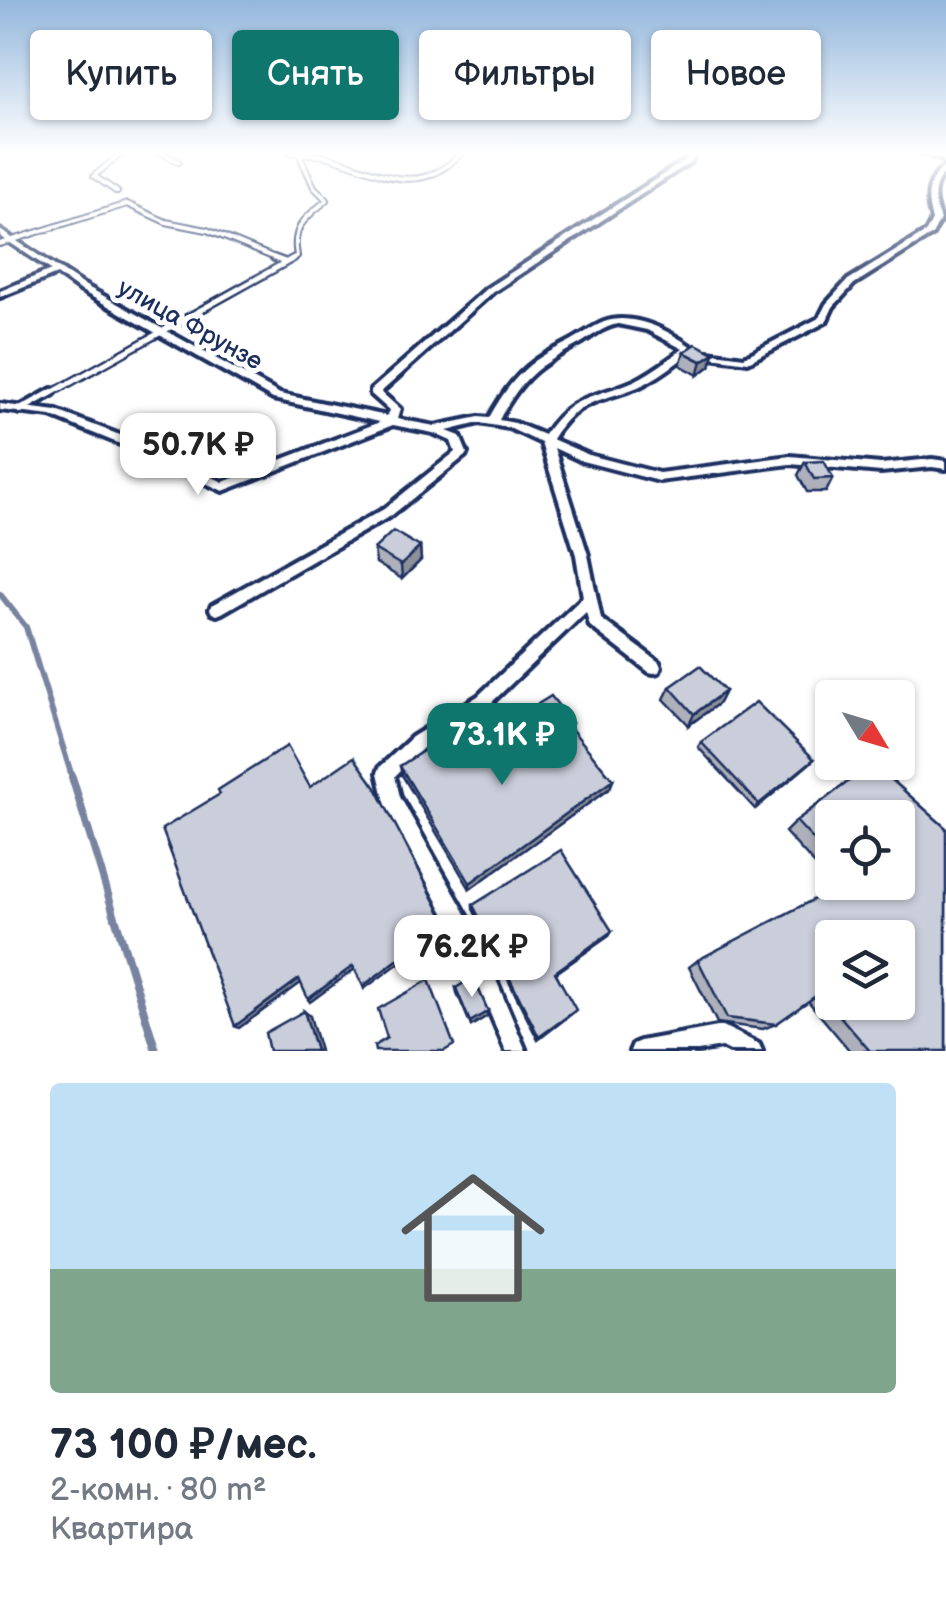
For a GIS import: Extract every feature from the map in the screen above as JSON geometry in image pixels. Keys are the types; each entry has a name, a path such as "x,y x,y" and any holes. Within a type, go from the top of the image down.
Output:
{"street":[{"path":"0,407 53,414 134,445 223,487 390,422 395,409 375,392 490,290 627,201"},
{"path":"492,422 512,384 532,364 608,323 628,323 672,337 689,349 745,360 823,320 829,306 851,282 929,233 936,220 929,201"},
{"name":"улица Фрунзе","path":"0,232 6,242 277,397 435,430"},
{"path":"0,294 58,271"},
{"path":"654,667 595,622 582,555 546,440 558,419 584,400 648,378 689,349"},
{"path":"435,430 479,420 492,422 586,458 658,477 790,460 880,468 932,462 946,465"},
{"path":"217,609 388,512 462,454 456,439 435,430"},
{"path":"516,1051 468,937 392,800 386,773 418,742 483,701 589,600"},
{"path":"483,701 498,722 509,720 531,751"},
{"path":"640,1051 723,1036 752,1051"}],"lane":[{"path":"20,410 297,256 294,228 327,201"},
{"path":"6,242 83,214 126,204 155,222 177,222 193,230 207,230 286,262"}],"building":[{"path":"696,344 714,353 702,361 684,352"},
{"path":"824,461 833,478 814,479 805,462"},
{"path":"393,531 420,547 401,565 374,549"},
{"path":"700,666 725,691 694,714 670,687"},
{"path":"551,696 572,723 568,725 613,780 470,883 400,766 475,717 513,770 549,746 525,712"},
{"path":"756,702 814,759 759,804 701,742"},
{"path":"287,746 310,787 354,757 376,788 463,955 446,965 431,928 411,936 418,955 405,964 401,957 363,986 353,966 308,999 299,979 235,1026 162,829"},
{"path":"850,780 892,780 915,800 824,800"},
{"path":"915,800 946,828 946,1051 870,1051 843,1020 915,1020 915,920 815,920 815,997 776,1024 727,1018 698,960 815,899 915,900"},
{"path":"815,807 815,842 796,821"},
{"path":"561,850 612,931 555,972 576,1010 539,1037 473,905"},
{"path":"473,977 488,1011 470,1022 456,988"},
{"path":"429,980 454,1045 444,1051 375,1051 374,1046 387,1038 378,1009"},
{"path":"304,1011 316,1051 269,1051 265,1033"}],"waterway":[{"path":"0,594 26,627 73,780"},
{"path":"72,777 156,1051"}]}
